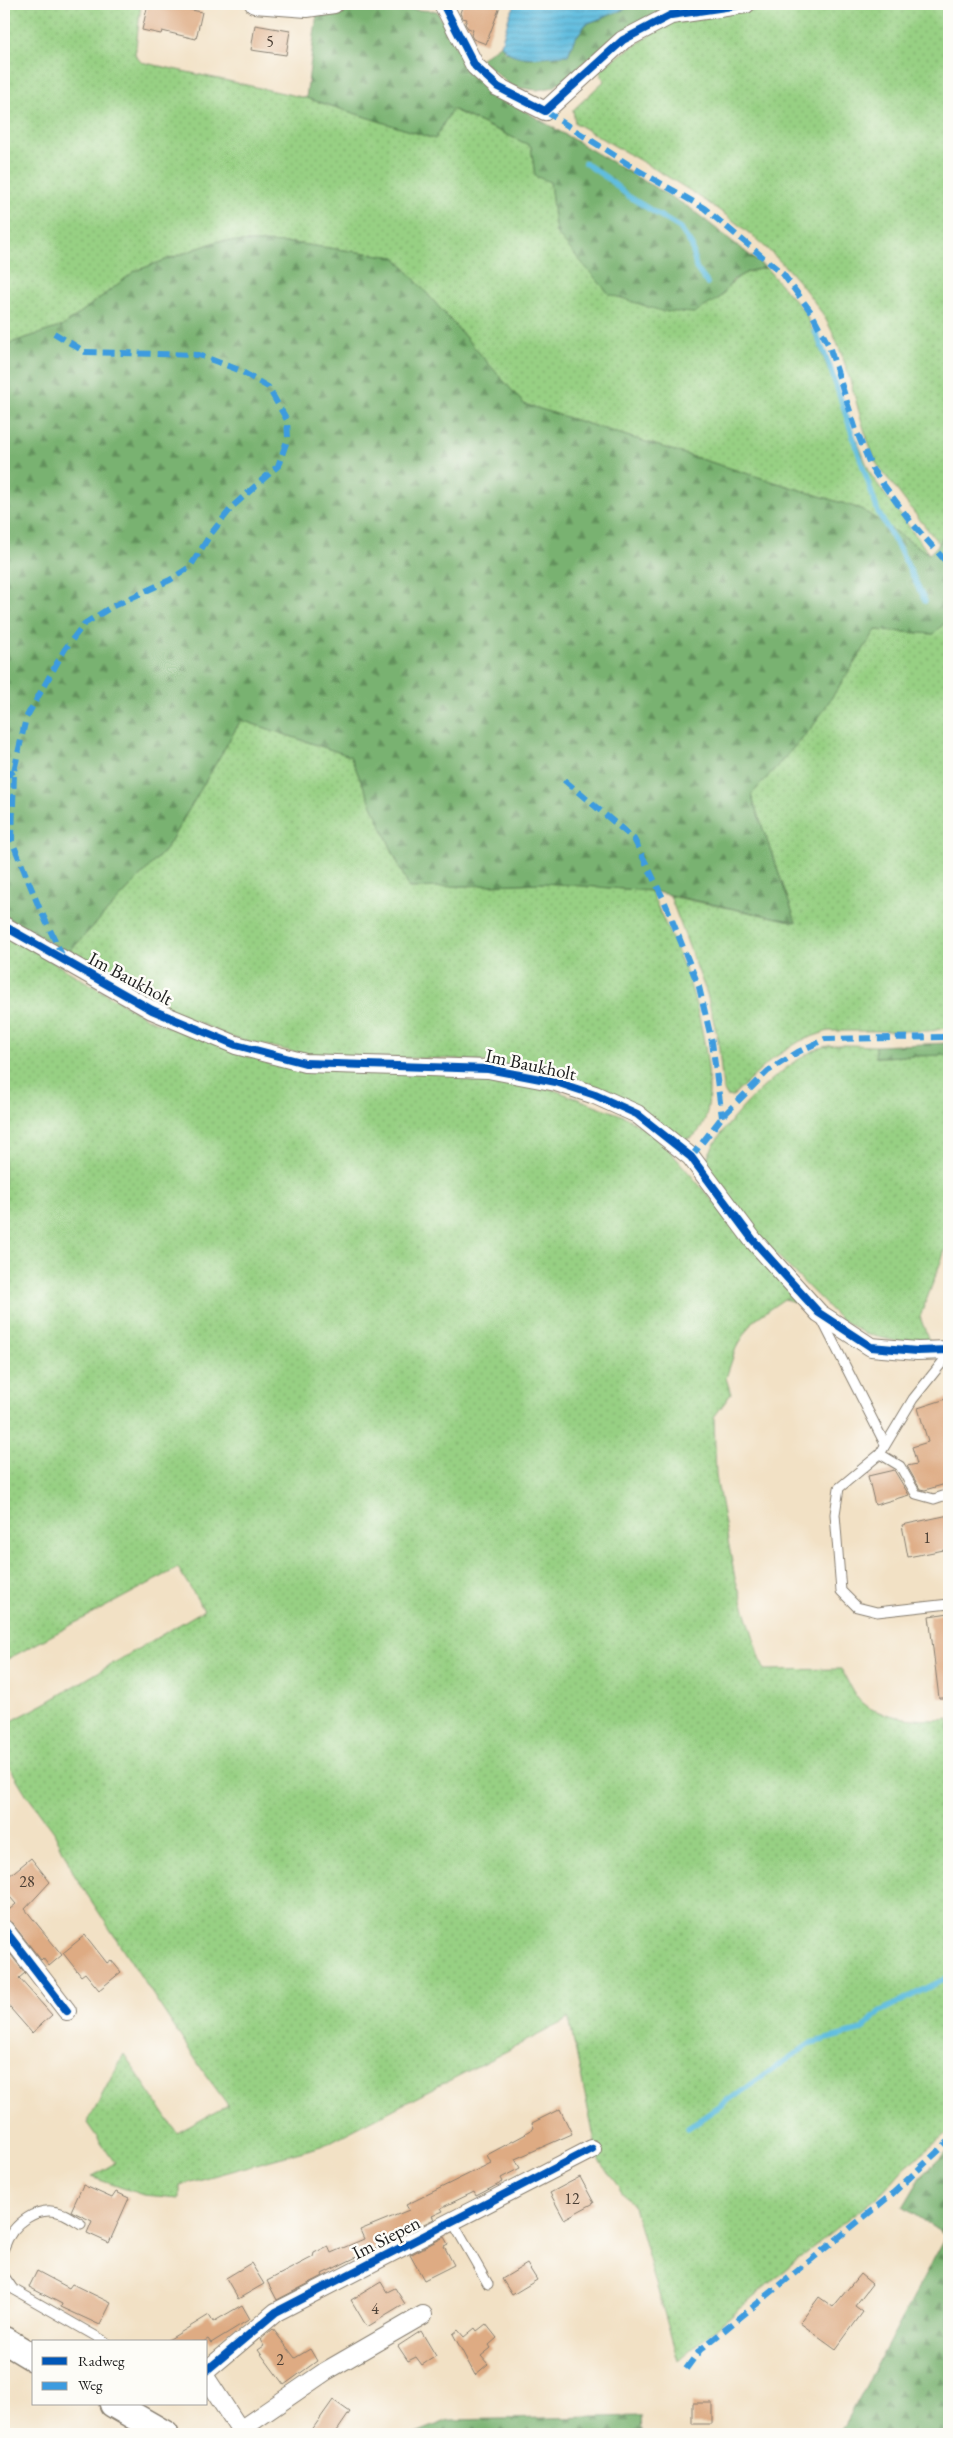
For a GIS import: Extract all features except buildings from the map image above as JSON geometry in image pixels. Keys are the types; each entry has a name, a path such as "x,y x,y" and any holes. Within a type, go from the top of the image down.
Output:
{"main road":[{"path":"4,2340 32,2357"},
{"path":"116,2406 165,2434"}],"street":[{"path":"254,4 307,8 334,4"},
{"path":"443,4 476,66 498,87 545,111 623,40 671,15 746,4"},
{"name":"Im Baukholt","path":"4,926 152,1010 236,1045 305,1064 488,1069 556,1082 595,1095 637,1114 691,1157 753,1240 818,1313 871,1346 917,1351 949,1350"},
{"path":"4,1928 67,2011"},
{"name":"Im Siepen","path":"208,2369 276,2312 592,2149"},
{"path":"208,2381 240,2432 326,2371 423,2315"}],"lane":[{"path":"818,1313 886,1444"},
{"path":"949,1354 913,1399 880,1454 839,1488 835,1514 841,1591 857,1607 878,1612 949,1604"},
{"path":"880,1454 900,1466 916,1494 934,1499 949,1494"},
{"path":"4,2248 8,2236 24,2219 43,2210 64,2214 82,2224"},
{"path":"452,2221 488,2284"},
{"path":"4,2276 13,2289 102,2340"}],"green space":[{"path":"4,4 141,4 135,55 141,62 306,98 435,139 451,109 531,146 535,176 550,181 556,233 720,298 739,277 766,268 805,312 871,475 929,554 861,509 524,404 395,257 293,243 218,241 135,271 63,326 4,345"},
{"path":"638,4 717,4 625,29 554,87 537,90 512,87 480,59 501,44 505,52 568,55 574,40 586,24"},
{"path":"794,4 949,4 949,522 939,544 877,463 868,442 847,370 834,335 825,318 802,285 775,256 745,229 679,183 575,123 573,110 604,81 599,69 673,20"},
{"path":"352,6 437,11 465,63 496,94 690,208 766,268 749,271 733,280 720,298 694,313 661,311 609,294 556,233 550,182 535,176 531,146 452,109 435,139 306,98 317,13"},
{"path":"218,241 293,243 395,257 524,404 861,509 929,554 939,544 949,522 949,618 934,634 876,630 813,726 751,795 796,922 651,891 543,883 409,888 350,756 241,720 166,849 68,953 4,916 4,345 63,326 135,271"},
{"path":"949,618 949,1027 931,1031 828,1031 800,1041 772,1059 732,1097 727,1096 723,1089 718,1039 707,994 670,896 796,922 751,795 813,726 876,630 934,634"},
{"path":"241,720 350,756 409,888 543,883 651,891 674,942 693,994 706,1051 709,1099 705,1119 697,1133 682,1140 593,1086 544,1070 456,1059 311,1056 231,1037 159,1005 68,953 166,849"},
{"path":"4,933 150,1020 249,1057 468,1075 538,1084 624,1116 643,1128 669,1150 802,1304 784,1299 754,1320 736,1348 726,1378 731,1394 714,1417 716,1476 735,1578 764,1670 841,1669 856,1696 870,1708 904,1718 949,1719 949,2132 905,2167 883,2192 788,2267 678,2361 634,2207 599,2161 569,2019 322,2146 180,2185 180,2198 143,2195 91,2177 115,2163 87,2123 124,2054 177,2133 228,2105 205,2074 75,1876 54,1832 26,1794 4,1758 4,1725 44,1704 204,1610 178,1568 4,1661"},
{"path":"949,1043 949,1055 875,1057 876,1046"},
{"path":"843,1045 876,1046 876,1057 949,1055 949,1240 920,1317 929,1341 900,1342 865,1334 839,1318 759,1237 705,1166 710,1151 736,1116 753,1097 791,1065 823,1047"},
{"path":"949,2149 949,2434 840,2434 946,2236 903,2207 921,2177"},
{"path":"641,2416 642,2434 413,2434 449,2420"}],"water":[{"path":"516,4 638,4 586,24 574,40 568,55 521,57 506,51 501,44 510,14"}],"waterway":[{"path":"585,163 628,196 680,228 692,246 696,268 707,283"},
{"path":"815,331 829,364 878,512 902,554 925,601"},
{"path":"688,2128 811,2043 862,2030 879,2012 949,1977"}],"marked path":[{"path":"545,111 634,168 704,208 783,274 811,312 829,346 856,430 872,469 911,522 949,565"},
{"path":"54,333 85,352 199,355 239,370 268,387 287,420 288,438 278,466 233,506 210,535 190,567 170,580 113,606 84,624 65,649 26,718 14,771 12,841 39,907 64,959"},
{"path":"4,777 14,771"},
{"path":"564,780 634,839 664,900 699,987 712,1042 722,1117"},
{"path":"691,1157 722,1117 768,1071 798,1052 825,1039 949,1037"},
{"path":"686,2369 700,2350 891,2195 949,2141"}],"cycle path":[{"path":"443,4 475,66 498,87 545,111 623,40 671,15 746,4"},
{"path":"4,926 152,1010 236,1045 305,1063 488,1069 556,1082 595,1095 637,1114 691,1157 753,1240 819,1313 871,1347 917,1351 949,1350"},
{"path":"4,1929 67,2011"},
{"path":"208,2369 276,2312 592,2149"}]}
